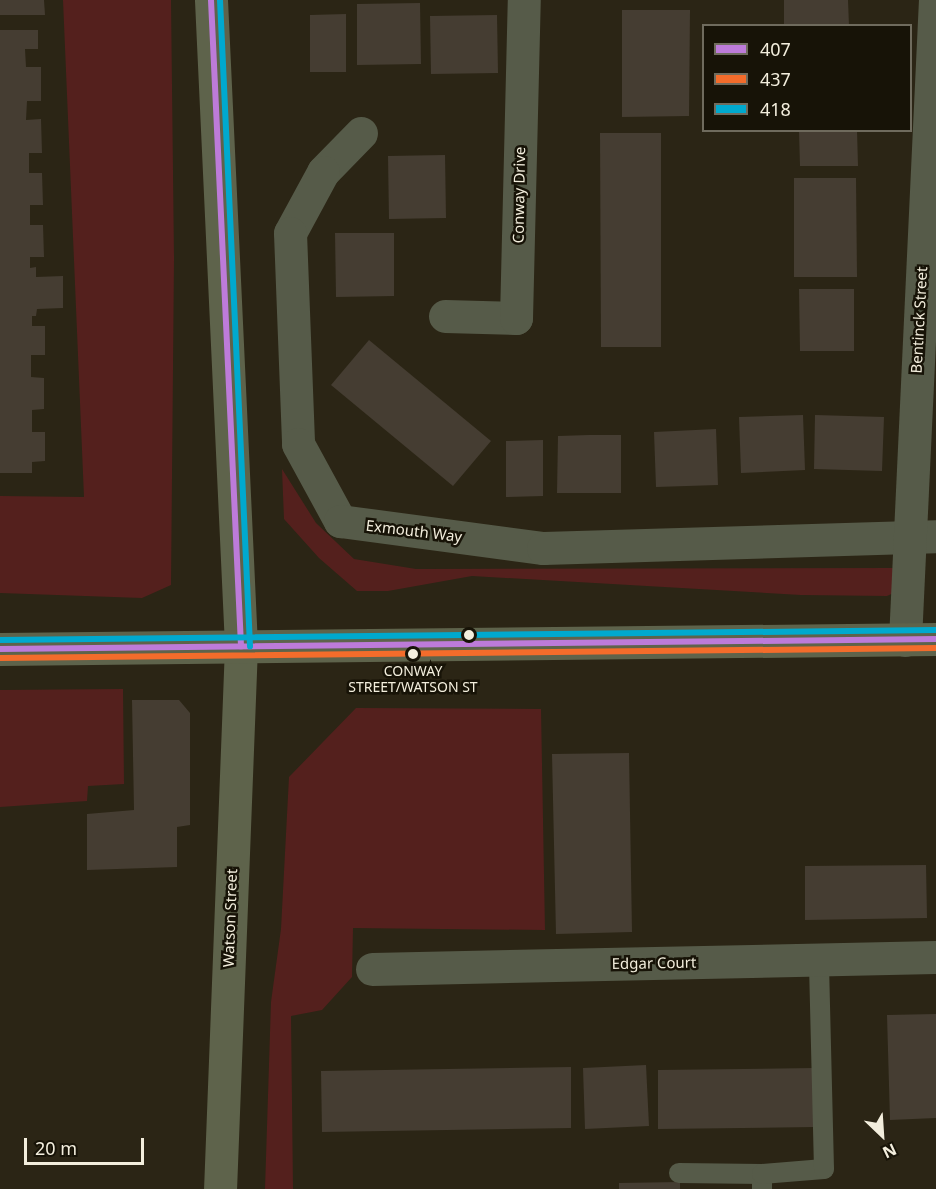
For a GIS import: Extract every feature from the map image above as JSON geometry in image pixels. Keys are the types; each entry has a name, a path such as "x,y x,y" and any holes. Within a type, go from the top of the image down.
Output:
{"main road":[{"name":"Watson Street","path":"210,0 241,646 220,1189"},
{"path":"0,649 921,639"}],"street":[{"name":"Conway Drive","path":"445,316 516,318 524,0"},
{"name":"Bentinck Street","path":"921,639 934,0"},
{"name":"Exmouth Way","path":"361,133 323,172 290,233 298,444 340,521 543,548 922,536"},
{"name":"Edgar Court","path":"372,969 936,957"}],"lane":[{"path":"679,1173 762,1181 824,1169 819,960"}],"shaded area":[{"path":"63,0 171,0 174,258 171,585 142,598 0,593 0,496 84,497"},
{"path":"282,469 316,523 354,559 416,569 897,568 898,591 887,596 801,595 472,576 388,591 357,591 319,558 284,519"},
{"path":"123,689 124,784 88,786 87,801 0,807 0,690"},
{"path":"356,708 541,709 545,930 353,928 352,977 322,1010 291,1016 293,1189 265,1189 271,1002 281,929 289,777"}],"building":[{"path":"0,0 44,0 45,15 0,15"},
{"path":"784,0 848,0 849,24 784,24"},
{"path":"420,3 421,64 357,65 357,4"},
{"path":"622,10 690,10 689,116 622,117"},
{"path":"346,14 346,72 310,72 310,15"},
{"path":"497,15 498,73 431,74 430,16"},
{"path":"0,30 38,30 38,49 25,49 26,67 41,67 41,101 27,101 26,120 41,119 42,153 29,153 29,173 42,173 43,205 30,205 30,225 43,225 44,257 30,257 30,268 36,267 36,277 63,276 63,308 37,309 36,316 32,316 32,326 45,326 45,355 31,355 31,377 44,378 44,409 32,410 32,432 45,432 45,461 32,462 32,473 0,473"},
{"path":"799,132 857,132 858,166 800,166"},
{"path":"600,133 661,133 661,347 601,347"},
{"path":"445,155 446,218 389,219 388,156"},
{"path":"794,178 856,178 857,277 794,277"},
{"path":"335,233 394,233 394,296 336,297"},
{"path":"799,289 854,289 854,351 800,351"},
{"path":"369,340 491,441 453,486 331,385"},
{"path":"803,415 805,470 741,473 739,417"},
{"path":"815,415 884,417 882,471 814,469"},
{"path":"716,429 718,485 656,487 654,432"},
{"path":"621,435 621,493 557,493 558,436"},
{"path":"543,440 543,496 506,497 506,441"},
{"path":"132,700 179,700 190,713 190,825 177,827 177,867 87,870 87,814 134,810"},
{"path":"629,753 632,932 556,934 552,754"},
{"path":"926,865 927,918 805,920 805,866"},
{"path":"936,1014 936,1118 890,1120 887,1015"},
{"path":"646,1065 649,1126 585,1129 583,1068"},
{"path":"571,1067 571,1128 322,1132 321,1071"},
{"path":"814,1068 815,1127 658,1129 658,1070"},
{"path":"680,1182 680,1189 619,1189 619,1183"}],"transit line":[{"name":"407","path":"211,0 241,646"},
{"name":"418","path":"220,0 250,646"},
{"name":"418","path":"0,640 936,630"},
{"name":"407","path":"0,649 936,639"},
{"name":"437","path":"0,658 936,648"}],"place":[{"name":"CONWAY STREET/WATSON ST","path":"413,654"}]}
